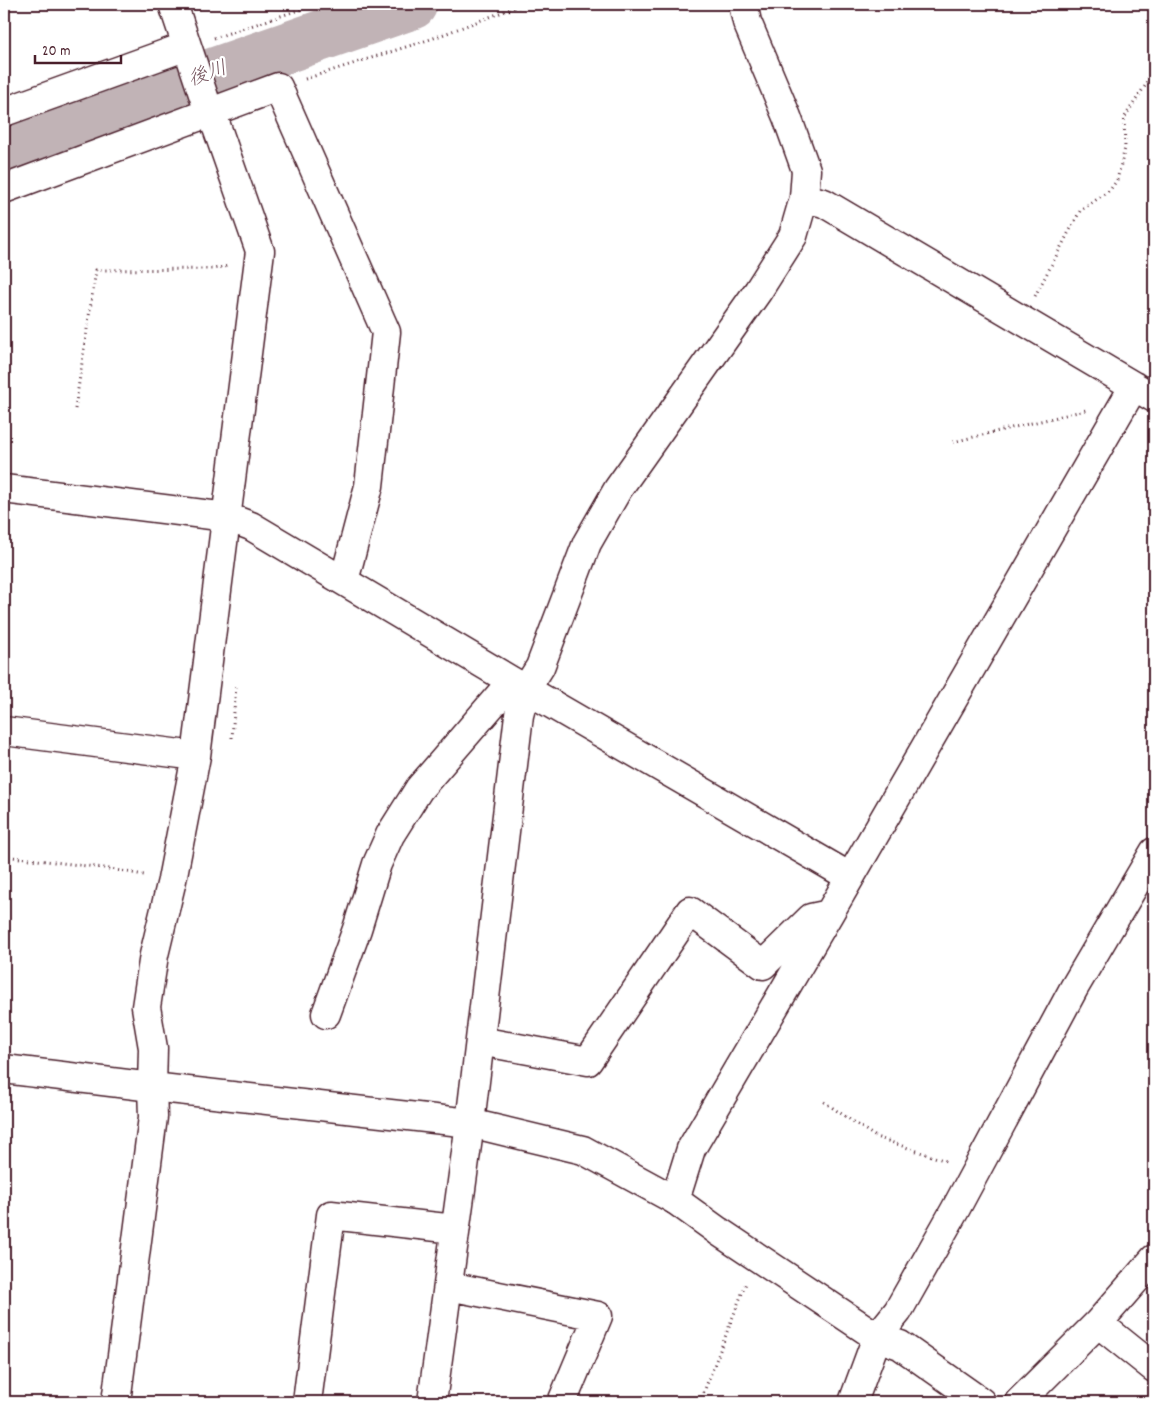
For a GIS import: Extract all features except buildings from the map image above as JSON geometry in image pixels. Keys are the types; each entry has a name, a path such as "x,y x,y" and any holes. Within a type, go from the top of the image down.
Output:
{"street":[{"path":"116,1402 153,1117 153,1048 146,1007 154,955 172,880 196,756 260,251 218,128 206,103 173,4"},
{"path":"326,1014 357,929 377,864 390,835 419,789 501,694 540,667 586,543 618,489 758,291 793,236 804,198 806,170 787,118 747,22 743,4"},
{"path":"4,112 190,55"},
{"path":"4,190 206,103 278,87 386,332 370,486 344,580"},
{"path":"675,1200 691,1150 1120,412 1144,392 824,203 804,198"},
{"path":"4,489 227,517 251,526 850,877"},
{"path":"432,1402 449,1286 480,1041 519,715 518,684"},
{"path":"4,731 196,756"},
{"path":"853,1402 877,1337 898,1311 976,1172 1074,988 1154,852"},
{"path":"480,1041 588,1061 690,911 763,964 811,918 829,914"},
{"path":"4,1069 470,1123 583,1150 675,1200 877,1337 900,1345 982,1402"},
{"path":"307,1402 331,1215 455,1229"},
{"path":"1018,1402 1098,1323 1154,1259"},
{"path":"449,1286 598,1316 562,1402"},
{"path":"1098,1323 1154,1368"}],"path":[{"path":"190,55 317,4"},
{"path":"278,87 432,39 524,4"},
{"path":"1022,320 1080,211 1110,190 1117,180 1125,148 1124,118 1145,86 1154,62"},
{"path":"75,409 96,270 212,269 244,262 258,262"},
{"path":"953,442 1105,406 1120,412"},
{"path":"4,856 104,868 172,880"},
{"path":"824,1102 876,1136 976,1172"},
{"path":"700,1402 758,1257"}],"waterway":[{"name":"後川","path":"4,146 412,4"}]}
